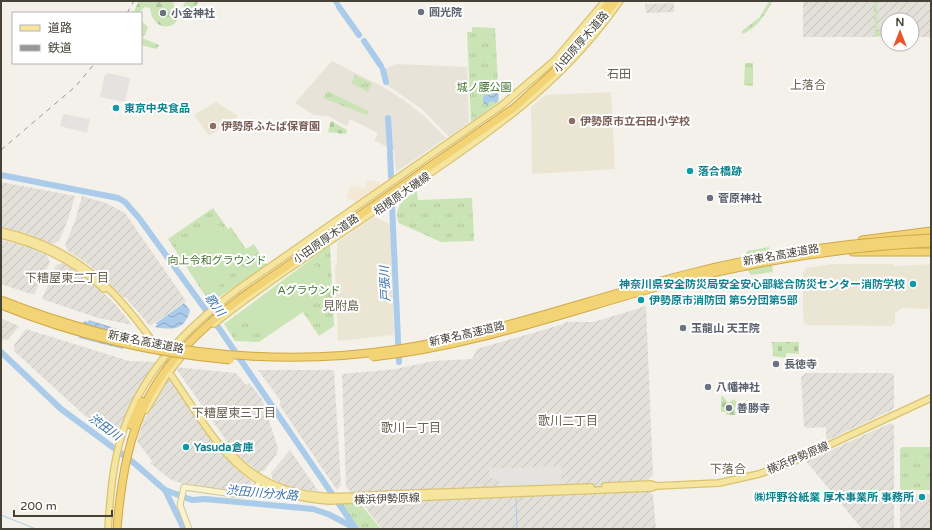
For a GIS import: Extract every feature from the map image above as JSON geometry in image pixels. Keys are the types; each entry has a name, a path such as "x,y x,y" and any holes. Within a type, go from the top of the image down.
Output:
{"highway":[{"name":"小田原厚木道路","path":"112,529 115,492 134,415 155,376 174,350 215,315 511,104 564,57 610,1"},
{"name":"小田原厚木道路","path":"215,315 514,108 567,60 616,1"},
{"path":"828,246 884,236 931,231"},
{"name":"新東名高速道路","path":"1,300 76,326 143,343 230,355 326,356 382,351 453,338 707,269 772,256 828,246 931,238"},
{"name":"新東名高速道路","path":"1,305 82,333 164,352 230,360 291,362 326,361 399,354 460,342 672,283 767,262 860,248 931,243"},
{"path":"767,262 855,252 931,252"},
{"name":"小田原厚木道路","path":"117,529 123,460"}],"main road":[{"name":"相模原大磯線","path":"215,315 386,185 501,106 555,60 605,1"},
{"name":"相模原大磯線","path":"215,315 291,269 483,137 516,112 544,88 584,49 620,1"},
{"path":"1,231 45,244 65,254 88,270 122,301 160,356 124,310 90,277 51,252 27,242 1,235"},
{"name":"横浜伊勢原線","path":"172,373 226,448 242,465 261,481 296,492 327,498 628,489 719,483 759,474 790,463 931,398"},
{"path":"108,529 111,489 123,460"},
{"path":"120,529 123,460"},
{"path":"189,529 180,502 184,487 240,495 253,490 261,481"}],"shaded area":[{"path":"803,1 931,1 931,37 920,37 920,12 880,12 880,37 803,37"},
{"path":"674,3 674,12 646,13 645,4"},
{"path":"332,61 383,87 405,101 425,117 446,138 396,172 394,151 374,140 378,133 350,119 347,126 328,116 314,115 295,103"},
{"path":"397,64 467,67 469,122 449,137 422,109 387,85 388,80 385,69"},
{"path":"107,73 130,78 125,102 100,97 104,77"},
{"name":"伊勢原市立石田小学校","path":"611,92 615,169 532,174 531,107 546,95"},
{"name":"伊勢原ふたば保育園","path":"216,102 238,116 209,136 194,115"},
{"path":"63,114 90,119 87,133 60,126"},
{"path":"367,180 380,182 380,186 358,202 346,198 351,185 366,188"},
{"path":"1,182 75,196 69,217 59,241 52,244 25,233 1,227"},
{"path":"82,196 106,203 125,213 186,301 150,326 125,297 123,297 88,264 68,251 65,245 75,221"},
{"path":"374,217 390,224 394,335 338,341 335,267 337,261 337,242"},
{"path":"1,240 26,246 47,255 50,262 34,295 1,284"},
{"path":"63,263 87,278 102,291 116,305 132,325 98,318 42,299 56,265"},
{"path":"832,264 892,264 895,266 931,264 931,318 930,309 902,308 895,313 895,323 891,326 807,325 804,323 803,313 803,273 806,268"},
{"path":"646,306 653,475 648,480 650,492 653,495 656,529 382,529 361,502 346,487 342,374 396,369 433,361 472,359 477,349 564,324 565,322 594,322"},
{"path":"1,318 19,326 8,340 1,340"},
{"path":"26,329 129,361 158,362 121,434 102,428 83,414 14,351 14,345"},
{"path":"175,367 236,373 246,385 249,383 262,399 278,448 277,453 264,471 258,472 235,453"},
{"path":"258,370 334,370 341,485 337,490 280,406 280,400"},
{"path":"806,373 892,373 894,375 894,407 892,410 826,441 826,427 806,428 804,426 801,377"},
{"path":"169,375 215,444 236,469 252,482 252,484 242,491 231,492 191,487 170,479 150,463 152,461 137,441 143,422"},
{"path":"891,423 894,425 894,529 862,529 806,461"},
{"path":"290,450 319,492 297,489 273,480 271,473"},
{"path":"489,466 492,466 492,469 561,466 561,485 499,487 499,478 489,478"},
{"path":"902,494 931,494 931,529 900,529 900,496"}],"green space":[{"path":"139,1 173,2 178,15 174,24 165,26 156,22 152,16 150,8 145,7 139,12 134,12"},
{"path":"187,1 200,1 188,14 183,5"},
{"path":"769,1 773,1 756,25 752,29 742,34 742,31 760,17"},
{"path":"874,1 877,1 877,29 880,36 875,36"},
{"path":"142,22 148,27 142,38"},
{"name":"城ノ腰公園","path":"472,27 495,28 499,102 471,122 467,32 472,32"},
{"path":"142,38 159,45 156,49 142,45"},
{"path":"745,63 753,63 753,86 744,85"},
{"path":"355,75 372,83 368,92 351,83"},
{"path":"327,91 369,111 367,115 323,98"},
{"path":"331,121 347,130 346,134 328,132"},
{"path":"417,191 418,200 472,198 474,241 441,242 399,223 397,217 398,208 404,200"},
{"name":"向上令和グラウンド","path":"213,208 228,229 231,227 246,249 254,244 267,265 210,303 168,239"},
{"path":"213,224 219,225 228,230 235,236 245,249 217,289 207,289 179,251 192,232 201,226"},
{"name":"Aグラウンド","path":"330,245 334,326 319,336 303,312 259,342 235,341 224,324"},
{"path":"769,247 773,272 751,275 746,263 747,251"},
{"path":"314,265 318,266 321,273 327,273 328,294 317,301 304,300 290,280"},
{"path":"286,281 306,309 263,338 244,311"},
{"path":"772,342 799,342 799,354 786,353 786,358 773,356"},
{"path":"721,396 723,396 728,403 734,399 740,406 735,410 736,415 726,415 726,412 721,412"},
{"path":"902,447 931,447 931,490 901,490 900,449"},
{"path":"360,502 381,529 360,529 340,504"}],"water":[{"path":"498,93 498,100 496,103 491,101 487,105 483,103 483,97 485,95 491,95"},
{"path":"184,303 190,310 185,322 177,328 167,329 155,327 157,325 156,323"},
{"path":"89,320 127,332 123,349 79,338 84,321 88,322"}],"waterway":[{"name":"戸張川","path":"339,7 359,35"},
{"name":"戸張川","path":"364,41 381,66"},
{"name":"戸張川","path":"383,70 386,82"},
{"name":"戸張川","path":"388,118 390,149"},
{"name":"戸張川","path":"390,153 391,176"},
{"name":"歌川","path":"1,175 118,198 125,202 139,218 221,331 356,529"},
{"name":"戸張川","path":"392,205 399,362"},
{"name":"渋田川","path":"1,352 61,409 134,463 165,490 184,529"},
{"name":"渋田川分水路","path":"165,490 192,500 205,499 313,509 328,514 353,527"},
{"path":"516,499 517,529"},
{"path":"1,515 36,529"}],"tunnel":[{"path":"161,354 174,372"},
{"path":"159,358 169,371"}],"railway":[{"path":"128,12 134,1"},
{"path":"1,150 76,86 94,64"}],"place":[{"name":"圓光院","path":"421,12"},
{"name":"小金神社","path":"163,13"},
{"name":"東京中央食品","path":"116,108"},
{"name":"伊勢原市立石田小学校","path":"572,121"},
{"name":"伊勢原ふたば保育園","path":"213,126"},
{"name":"落合橋跡","path":"690,171"},
{"name":"菅原神社","path":"710,198"},
{"name":"神奈川県安全防災局安全安心部総合防災センター消防学校","path":"913,284"},
{"name":"伊勢原市消防団 第5分団第5部","path":"641,300"},
{"name":"玉龍山 天王院","path":"683,328"},
{"name":"長徳寺","path":"776,364"},
{"name":"八幡神社","path":"708,387"},
{"name":"善勝寺","path":"729,408"},
{"name":"Yasuda倉庫","path":"186,447"},
{"name":"㈱坪野谷紙業 厚木事業所 事務所","path":"922,497"}],"district":[{"name":"石田","path":"619,74"},
{"name":"上落合","path":"808,85"},
{"name":"下糟屋東二丁目","path":"67,278"},
{"name":"見附島","path":"341,306"},
{"name":"下糟屋東三丁目","path":"234,413"},
{"name":"歌川二丁目","path":"568,421"},
{"name":"歌川一丁目","path":"411,428"},
{"name":"下落合","path":"728,469"}]}
